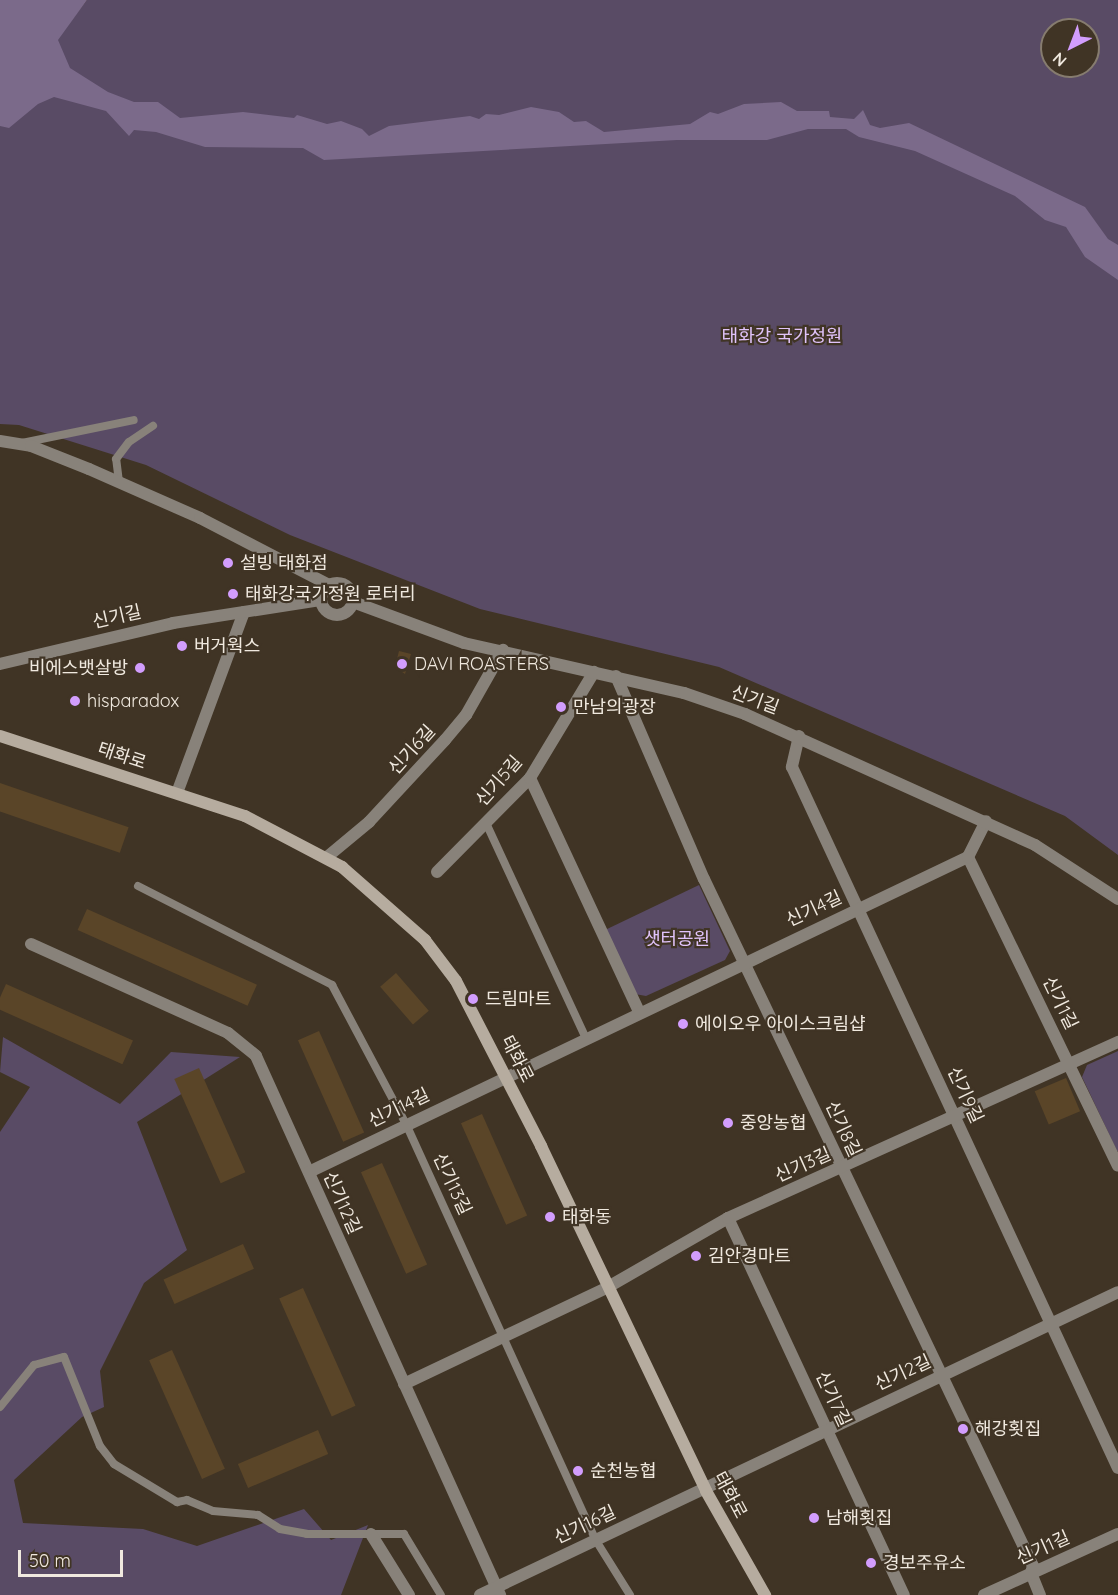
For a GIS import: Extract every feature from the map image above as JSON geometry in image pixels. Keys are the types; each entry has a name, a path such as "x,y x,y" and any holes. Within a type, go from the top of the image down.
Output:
{"main road":[{"name":"태화로","path":"0,736 245,816 327,857 365,884 440,957 506,1077 706,1491 765,1595"}],"street":[{"path":"0,441 20,443 119,482 200,518 329,585 346,586 353,602 347,612 336,615 326,611 320,600 329,585"},
{"name":"신기길","path":"0,664 173,623 320,600"},
{"name":"신기길","path":"353,602 421,630 684,693 799,736 1045,850 1118,899"},
{"path":"177,793 244,612"},
{"name":"신기6길","path":"327,857 369,822 445,740 466,715 503,650"},
{"name":"신기5길","path":"437,872 530,778 594,672"},
{"name":"신기8길","path":"616,676 743,962 939,1377 1033,1566 1031,1574 1040,1595"},
{"name":"신기9길","path":"799,736 792,767 1118,1468"},
{"path":"530,778 639,1012"},
{"path":"968,857 986,821"},
{"name":"신기4길","path":"506,1077 743,962 968,857"},
{"name":"신기1길","path":"968,857 1118,1166"},
{"name":"신기12길","path":"31,944 228,1033 256,1056 498,1591"},
{"name":"신기3길","path":"404,1384 608,1287 728,1218 1118,1042"},
{"name":"신기14길","path":"309,1172 506,1077"},
{"name":"신기7길","path":"728,1218 904,1595"},
{"name":"신기2길","path":"706,1491 827,1429 1118,1292"},
{"name":"신기16길","path":"480,1595 498,1591 595,1539 706,1491"},
{"path":"371,1534 409,1595"},
{"name":"신기1길","path":"984,1595 1118,1534"}],"lane":[{"path":"20,443 134,420"},
{"path":"119,482 116,459 129,442 153,426"},
{"path":"486,823 586,1038"},
{"name":"신기13길","path":"138,886 332,985 406,1124 595,1539 630,1595"},
{"path":"0,1407 34,1365 64,1357 100,1446 114,1464 177,1502 188,1500 213,1511 258,1515 289,1530 404,1534 441,1595"}],"green space":[{"name":"태화강 국가정원","path":"87,0 1118,0 1118,855 1065,816 719,667 480,609 290,535 146,465 19,425 0,424 0,113"},
{"name":"샛터공원","path":"699,885 730,951 725,960 646,996 635,994 605,930"},
{"path":"3,1037 120,1104 171,1052 240,1057 137,1122 187,1250 144,1283 100,1371 104,1407 82,1417 14,1480 23,1523 143,1529 197,1546 304,1509 331,1540 368,1525 341,1595 0,1595 0,1132 30,1087 0,1072"},
{"path":"1118,1051 1117,1151 1082,1077 1087,1065"}],"shaded area":[{"path":"0,0 87,0 58,40 70,68 108,92 134,102 158,102 180,118 243,112 294,118 297,115 327,124 341,121 362,129 369,136 389,126 470,116 479,119 486,114 499,115 531,107 559,112 574,122 586,121 604,132 690,124 710,112 718,114 744,104 781,102 797,111 829,111 830,117 854,119 863,110 870,125 880,128 909,123 1085,207 1108,239 1118,245 1118,280 1085,257 1066,227 1045,220 1015,196 915,151 859,137 846,129 808,129 767,140 677,140 324,160 303,148 205,147 156,132 134,130 129,136 106,111 54,97 38,104 9,128 0,126"}],"building":[{"name":"DAVI ROASTERS","path":"399,651 411,654 405,674 395,667"},
{"path":"0,783 129,827 120,853 0,812"},
{"path":"87,909 257,985 248,1006 78,930"},
{"path":"396,973 429,1011 413,1025 380,987"},
{"path":"6,984 133,1041 122,1064 0,1010 0,997"},
{"path":"319,1031 364,1132 343,1142 298,1040"},
{"path":"199,1068 245,1172 221,1183 174,1079"},
{"path":"1066,1078 1080,1111 1049,1124 1035,1091"},
{"path":"482,1114 527,1215 506,1225 461,1123"},
{"path":"382,1163 427,1264 406,1274 361,1172"},
{"path":"243,1244 254,1269 175,1304 164,1279"},
{"path":"303,1288 355,1406 332,1416 279,1299"},
{"path":"172,1350 225,1469 202,1479 149,1360"},
{"path":"318,1430 328,1454 248,1488 238,1464"}],"place":[{"name":"설빙 태화점","path":"228,563"},
{"name":"태화강국가정원 로터리","path":"233,594"},
{"name":"버거웍스","path":"182,646"},
{"name":"DAVI ROASTERS","path":"402,664"},
{"name":"비에스뱃살방","path":"140,668"},
{"name":"hisparadox","path":"75,701"},
{"name":"만남의광장","path":"561,707"},
{"name":"드림마트","path":"473,999"},
{"name":"에이오우 아이스크림샵","path":"683,1024"},
{"name":"중앙농협","path":"728,1123"},
{"name":"태화동","path":"550,1217"},
{"name":"김안경마트","path":"696,1256"},
{"name":"해강횟집","path":"963,1429"},
{"name":"순천농협","path":"578,1471"},
{"name":"남해횟집","path":"814,1518"},
{"name":"경보주유소","path":"871,1563"}]}
